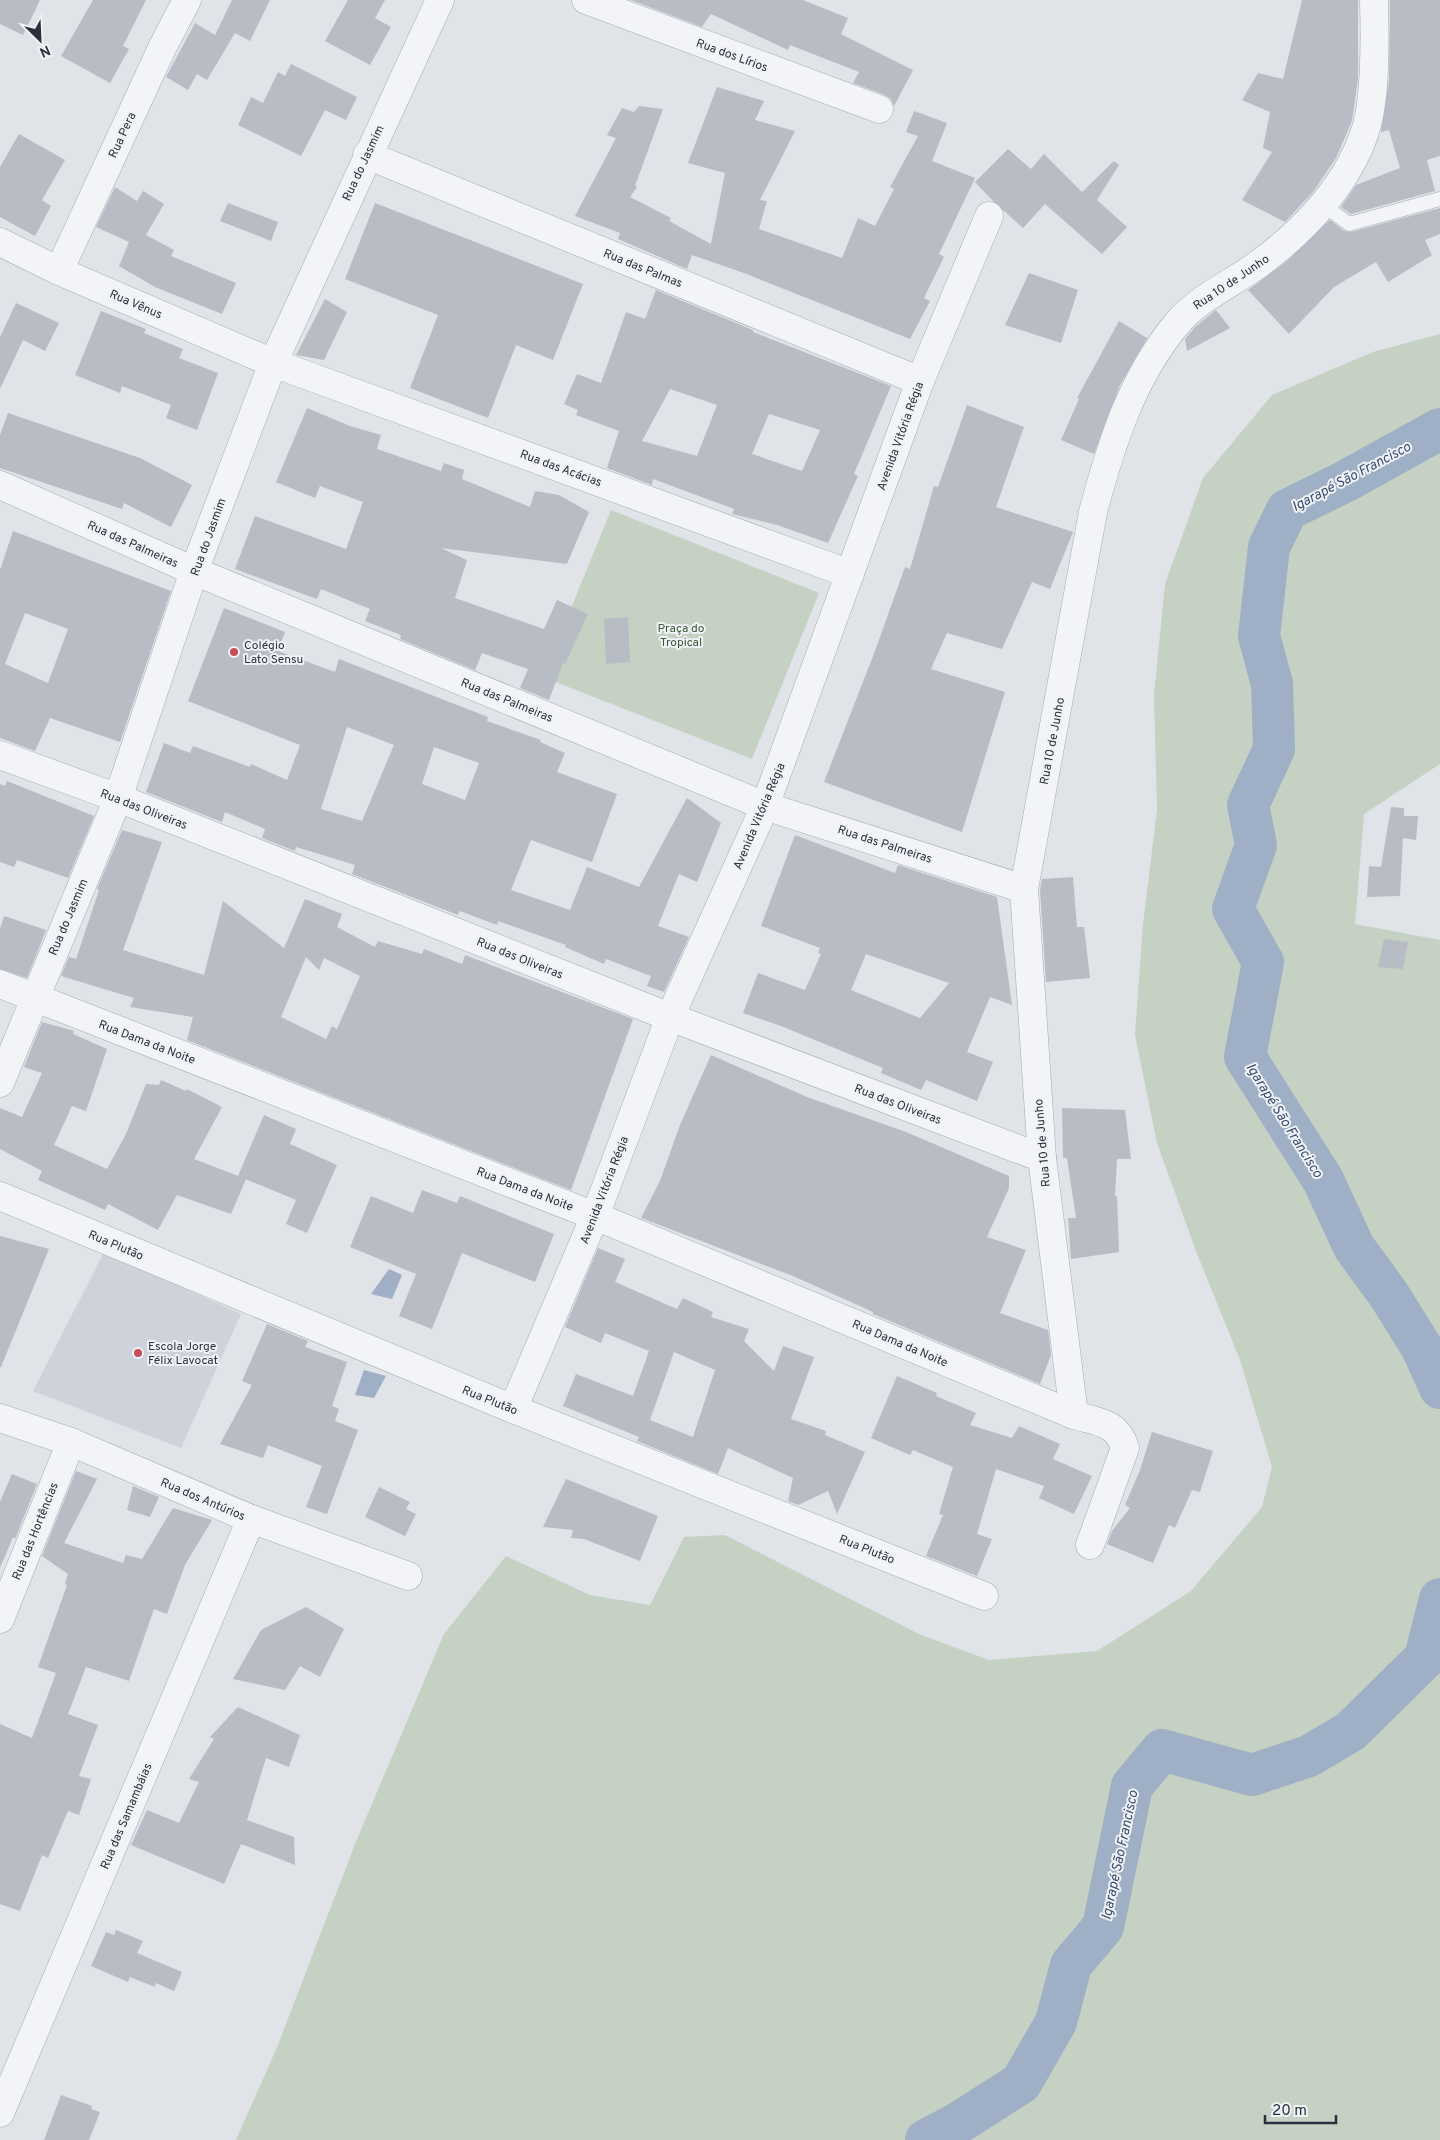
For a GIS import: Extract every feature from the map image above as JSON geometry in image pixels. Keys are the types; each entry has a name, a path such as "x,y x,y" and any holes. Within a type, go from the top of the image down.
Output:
{"street":[{"name":"Rua Pera","path":"59,271 162,48 187,0"},
{"name":"Rua do Jasmim","path":"0,1084 118,798 194,571 273,363 367,155 440,0"},
{"name":"Rua dos Lírios","path":"586,0 879,109"},
{"name":"Rua 10 de Junho","path":"1074,1415 1042,1158 1024,888 1093,512 1110,451 1129,398 1163,343 1191,309 1274,253 1322,204 1350,165 1358,150 1367,123 1372,83 1374,0"},
{"name":"Rua das Palmas","path":"367,155 920,381"},
{"name":"Avenida Vitória Régia","path":"513,1409 595,1216 670,1017 765,806 920,381 989,216"},
{"name":"Rua Vênus","path":"0,242 59,271 273,363"},
{"name":"Rua das Acácias","path":"273,363 850,574"},
{"name":"Rua das Palmeiras","path":"0,485 194,571 765,806 1024,888"},
{"name":"Rua das Oliveiras","path":"0,754 118,798 670,1017 1042,1158"},
{"name":"Rua Dama da Noite","path":"0,984 595,1216 1074,1415"},
{"name":"Rua Plutão","path":"0,1196 513,1409 984,1596"},
{"path":"1074,1415 1113,1428 1122,1435 1125,1448 1090,1545"},
{"name":"Rua dos Antúrios","path":"0,1418 71,1442 251,1519 408,1576"},
{"name":"Rua das Hortências","path":"0,1619 71,1442"},
{"name":"Rua das Samambáias","path":"0,2113 251,1519"}],"lane":[{"path":"1322,204 1350,224 1440,199"}],"shaded area":[{"name":"Escola Jorge Félix Lavocat","path":"104,1252 241,1314 181,1448 33,1391"}],"green space":[{"path":"1440,334 1440,764 1364,814 1355,924 1440,940 1440,2140 236,2140 278,2045 355,1844 444,1634 506,1556 590,1595 650,1605 684,1537 725,1535 919,1634 989,1660 1097,1651 1191,1591 1262,1507 1272,1467 1240,1360 1196,1251 1157,1143 1135,1035 1143,924 1157,810 1154,695 1165,584 1203,478 1272,395 1373,352"},
{"name":"Praça do Tropical","path":"611,510 819,593 752,759 543,677"}],"water":[{"path":"389,1269 402,1275 392,1299 371,1294"},
{"path":"364,1370 386,1376 374,1398 355,1395"}],"building":[{"path":"0,0 40,0 23,35 0,24"},
{"path":"93,0 146,0 123,46 129,49 110,83 61,56"},
{"path":"232,0 270,0 250,41 235,33 207,80 197,74 188,90 166,77 195,23 215,35"},
{"path":"348,0 385,0 375,18 391,27 370,65 325,41"},
{"path":"631,0 803,0 848,18 841,34 913,70 894,106 891,99 885,95 853,83 859,72 790,45 788,50 711,14 702,27"},
{"path":"1302,0 1358,0 1358,78 1352,121 1336,158 1313,192 1285,222 1242,200 1272,152 1263,148 1270,112 1242,100 1258,73 1283,79"},
{"path":"1390,0 1440,0 1440,156 1427,160 1435,191 1351,214 1341,207 1356,185 1400,168 1389,130 1381,132 1389,80"},
{"path":"291,64 357,97 346,120 325,110 301,156 238,125 251,97 263,103 278,72 285,76"},
{"path":"717,87 764,101 755,120 795,131 760,200 767,201 759,229 842,258 858,218 875,226 894,189 890,187 918,136 906,132 914,111 947,123 932,161 975,178 939,254 944,257 924,298 930,301 910,339 744,273 692,255 687,269 618,239 620,233 575,216 616,138 607,135 622,108 634,112 639,106 663,109 635,186 637,187 630,197 671,218 669,221 711,244 725,173 688,163"},
{"path":"19,134 65,160 42,200 51,206 35,236 0,217 0,167"},
{"path":"1008,149 1031,169 1044,154 1082,192 1114,161 1119,165 1097,200 1127,227 1102,254 1045,204 1023,228 975,182"},
{"path":"115,187 137,201 143,191 164,204 146,235 174,250 171,256 236,283 222,314 155,287 119,266 129,242 96,227"},
{"path":"228,203 278,222 271,241 220,221"},
{"path":"375,203 583,284 553,360 516,345 488,418 410,388 438,315 345,279"},
{"path":"1440,208 1440,234 1425,240 1432,255 1388,282 1376,262 1334,287 1289,334 1248,290 1287,261 1330,220 1344,231 1351,232"},
{"path":"1029,273 1078,290 1061,343 1005,325"},
{"path":"656,290 753,330 753,332 891,386 854,474 858,476 828,543 777,525 732,514 734,509 653,479 652,485 607,468 619,431 576,415 578,410 564,404 577,374 601,383 626,312 645,319","holes":["670,389 717,405 697,456 642,441","769,414 820,430 802,471 752,454"]},
{"path":"325,299 347,312 324,360 296,355"},
{"path":"16,303 59,323 45,351 23,340 0,389 0,337"},
{"path":"1216,310 1230,328 1187,351 1185,339 1195,327"},
{"path":"101,311 146,329 144,333 183,349 179,358 218,373 197,430 166,418 171,405 122,386 120,393 75,375"},
{"path":"1119,321 1147,338 1120,385 1094,454 1061,440 1079,399 1077,398"},
{"path":"967,405 1024,427 996,507 1073,532 1050,589 1032,582 1002,649 947,633 931,669 1005,692 962,832 824,782 875,651 905,567 910,569 934,486 938,487"},
{"path":"307,408 350,426 381,435 377,449 441,471 444,463 464,470 462,479 530,507 535,491 559,495 589,512 567,564 441,548 467,560 455,598 544,629 557,600 588,614 565,664 563,663 549,700 520,688 528,669 482,653 475,670 400,639 401,635 365,621 370,609 321,589 317,599 235,569 255,516 346,549 363,502 320,486 315,498 276,482"},
{"path":"8,413 140,458 192,485 171,527 124,503 122,509 0,468 0,435"},
{"path":"13,531 171,591 120,742 50,718 35,751 0,738 0,570","holes":["25,613 68,629 48,683 5,664"]},
{"path":"224,608 285,632 278,651 335,672 339,659 488,717 487,721 541,740 540,742 565,753 557,772 617,794 592,862 531,840 511,890 570,910 587,867 639,887 687,798 721,823 697,882 679,874 658,926 689,937 664,992 647,986 651,976 606,959 604,964 565,947 566,945 498,921 497,925 460,911 458,915 352,874 355,865 296,847 295,851 262,838 265,829 225,812 222,822 146,792 164,743 190,753 193,746 250,767 251,764 287,780 300,745 188,701","holes":["347,727 394,745 362,821 321,809","434,747 479,763 465,800 422,784"]},
{"path":"628,617 630,662 606,664 604,619"},
{"path":"7,781 94,816 68,878 17,860 14,867 0,862 0,784 5,786"},
{"path":"1391,807 1404,808 1404,816 1418,816 1416,840 1403,838 1400,896 1367,897 1369,866 1381,867"},
{"path":"122,830 162,842 123,950 204,975 223,901 284,948 305,899 342,914 337,927 375,947 378,941 422,954 424,949 462,964 465,955 633,1019 571,1190 187,1040 193,1017 130,1007 134,998 61,976 69,957 76,959 99,890 97,889","holes":["306,957 319,970 324,958 360,976 337,1029 332,1026 326,1039 281,1017"]},
{"path":"795,835 895,873 898,865 997,897 1012,1005 990,997 967,1052 993,1062 977,1101 926,1080 921,1090 881,1073 883,1068 781,1026 743,1013 758,973 805,990 821,954 818,953 820,948 761,926","holes":["866,954 949,983 920,1018 851,990"]},
{"path":"1073,877 1077,927 1084,927 1090,978 1046,982 1040,890 1042,879"},
{"path":"4,916 46,930 27,978 0,969 0,929"},
{"path":"1384,939 1408,942 1403,969 1378,967"},
{"path":"42,1022 74,1031 73,1034 107,1049 86,1111 72,1106 54,1145 107,1169 126,1134 146,1084 159,1085 161,1080 186,1091 187,1089 222,1107 194,1159 246,1179 231,1214 177,1195 158,1230 108,1204 105,1210 38,1180 42,1171 0,1149 0,1108 22,1117 42,1073 24,1067"},
{"path":"711,1055 807,1097 906,1132 1009,1176 1009,1188 987,1237 1026,1250 1000,1313 1048,1330 1051,1355 1040,1384 873,1314 873,1312 793,1276 641,1218 660,1181 680,1125"},
{"path":"1062,1108 1125,1110 1131,1159 1117,1159 1115,1196 1117,1196 1119,1252 1071,1259 1068,1218 1076,1218 1067,1158 1063,1158"},
{"path":"264,1115 296,1129 290,1144 337,1165 307,1233 286,1224 296,1200 238,1176"},
{"path":"422,1190 457,1203 460,1196 554,1234 535,1282 462,1253 432,1329 399,1316 416,1274 350,1247 371,1196 413,1213"},
{"path":"0,1236 49,1249 1,1367 0,1367"},
{"path":"598,1248 625,1259 615,1282 677,1309 683,1298 713,1312 711,1317 749,1329 744,1341 774,1371 783,1346 814,1357 791,1419 826,1431 825,1435 865,1452 837,1514 828,1491 798,1505 788,1501 793,1478 728,1448 718,1474 637,1441 639,1437 563,1406 576,1374 633,1396 649,1351 605,1333 601,1343 565,1327","holes":["674,1352 715,1370 693,1437 650,1420"]},
{"path":"267,1324 308,1341 305,1347 347,1362 332,1406 339,1409 335,1421 358,1430 327,1514 306,1507 322,1466 268,1445 263,1458 220,1444 252,1385 242,1381"},
{"path":"897,1376 937,1393 936,1396 976,1413 970,1425 1012,1438 1019,1426 1060,1444 1053,1459 1092,1476 1074,1514 1039,1498 1044,1486 996,1469 977,1534 992,1539 977,1576 926,1556 943,1515 939,1514 953,1467 913,1450 910,1455 871,1438"},
{"path":"1152,1432 1213,1451 1200,1492 1192,1490 1175,1528 1169,1525 1153,1563 1107,1544 1112,1531 1130,1508 1125,1505 1140,1470"},
{"path":"76,1471 97,1479 64,1543 123,1563 126,1555 142,1559 173,1508 212,1520 185,1565 167,1614 154,1609 129,1681 86,1667 68,1714 98,1725 79,1776 91,1779 79,1815 68,1811 48,1858 42,1855 20,1911 0,1904 0,1724 32,1738 56,1673 38,1667 67,1585 65,1584 68,1574 42,1556"},
{"path":"12,1474 37,1484 15,1539 13,1537 0,1568 0,1502"},
{"path":"566,1479 658,1516 640,1561 584,1539 571,1538 573,1530 543,1527"},
{"path":"133,1486 159,1497 150,1517 127,1510"},
{"path":"379,1487 410,1502 406,1509 416,1514 405,1536 365,1517"},
{"path":"306,1607 344,1629 320,1677 300,1666 285,1690 233,1679 261,1630"},
{"path":"238,1707 300,1735 289,1767 266,1758 247,1820 294,1837 295,1865 241,1844 224,1884 131,1845 147,1810 179,1823 199,1782 189,1779 214,1739 210,1737"},
{"path":"116,1930 143,1941 137,1953 182,1972 174,1991 156,1983 155,1987 130,1977 128,1982 91,1966 106,1932 114,1935"},
{"path":"61,2095 92,2106 91,2109 100,2112 89,2140 44,2140"}],"waterway":[{"name":"Igarapé São Francisco","path":"1440,429 1346,481 1287,510 1269,547 1259,636 1272,684 1274,749 1248,805 1256,845 1233,909 1263,962 1245,1057 1323,1180 1354,1247 1389,1295 1422,1348 1440,1388"},
{"name":"Igarapé São Francisco","path":"926,2140 960,2122 1021,2083 1056,2022 1071,1965 1103,1927 1132,1786 1162,1750 1252,1775 1309,1756 1351,1731 1425,1658 1440,1599"}],"place":[{"name":"Colégio Lato Sensu","path":"234,652"},
{"name":"Escola Jorge Félix Lavocat","path":"138,1353"}]}
